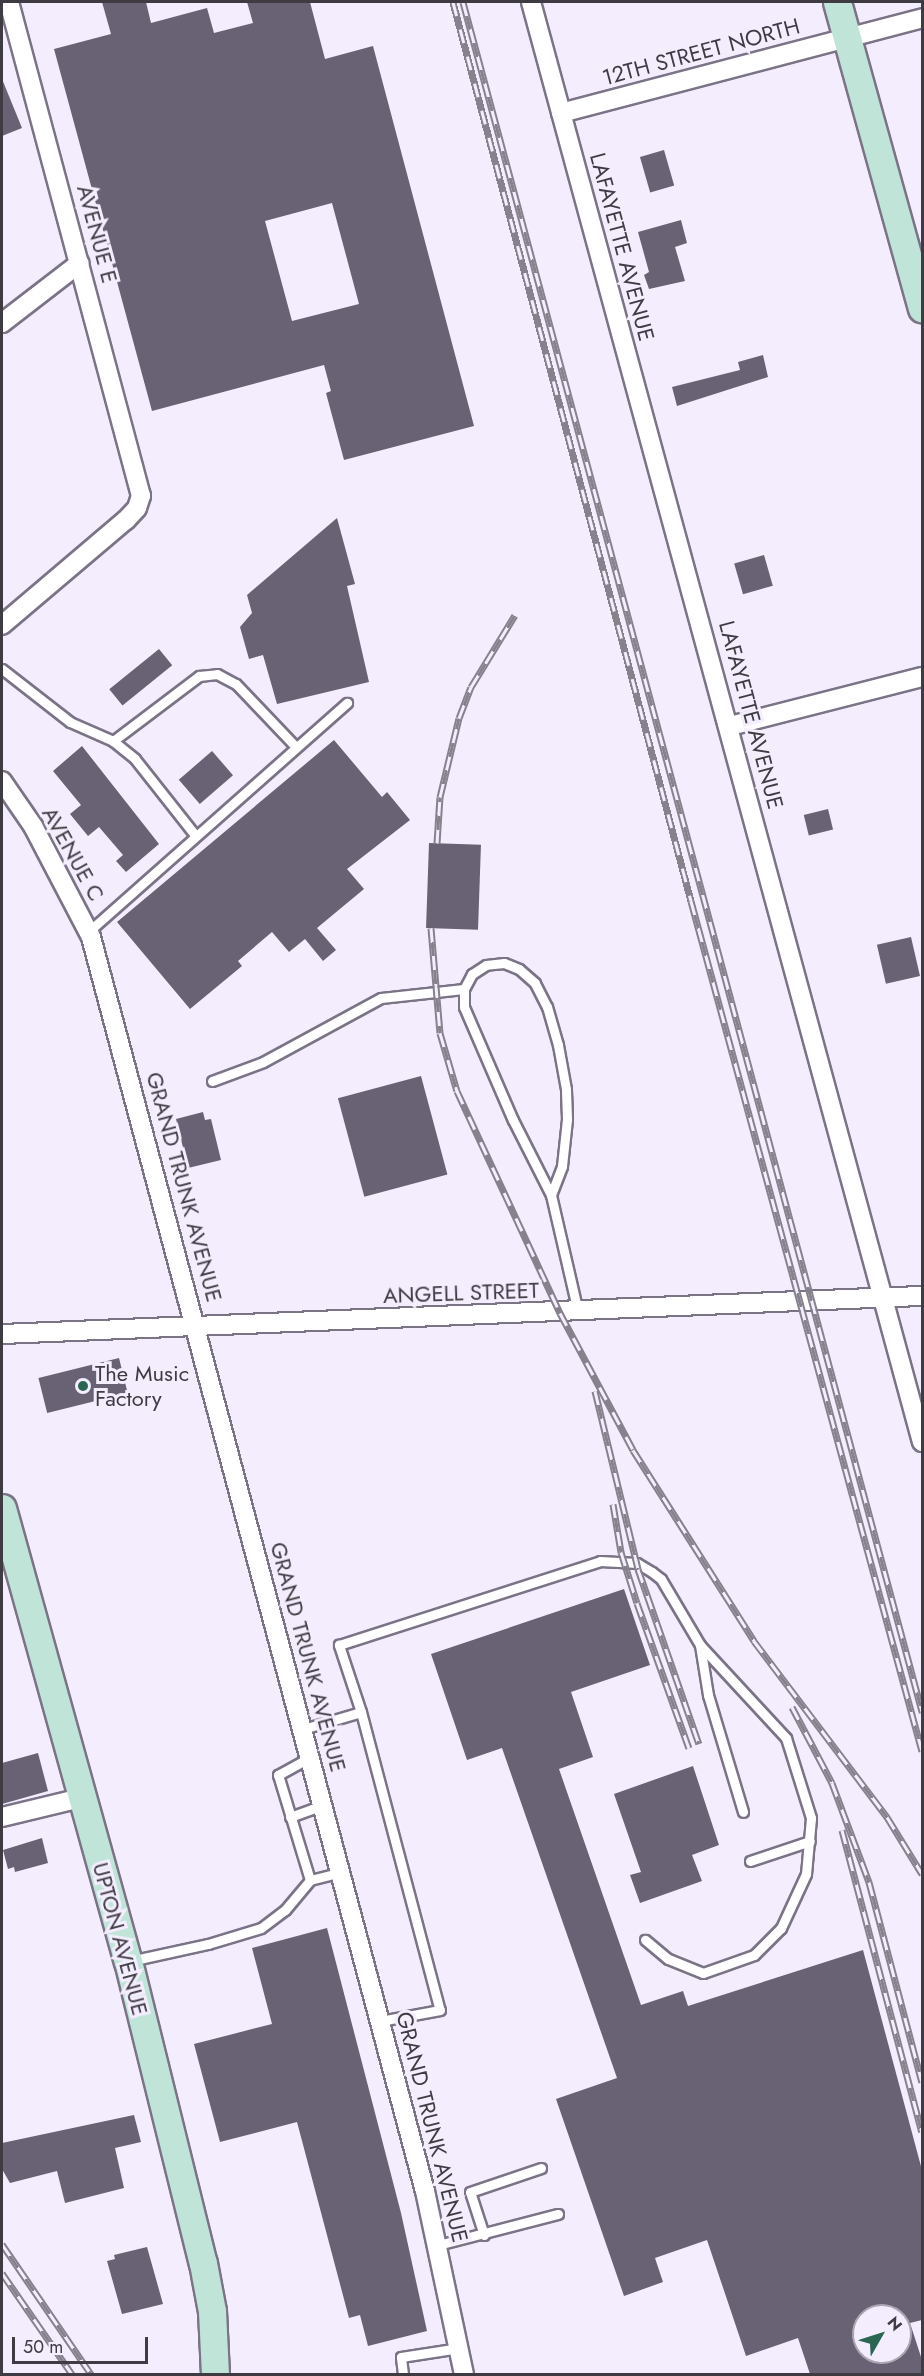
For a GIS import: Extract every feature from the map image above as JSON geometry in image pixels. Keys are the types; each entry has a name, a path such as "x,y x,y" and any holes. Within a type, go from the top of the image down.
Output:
{"street":[{"name":"AVENUE E","path":"2,625 126,520 137,508 139,479 9,2"},
{"name":"LAFAYETTE AVENUE","path":"531,2 730,726 922,1442"},
{"path":"837,2 922,308"},
{"name":"12TH STREET NORTH","path":"561,113 922,18"},
{"path":"2,323 80,263"},
{"path":"730,726 922,677"},
{"name":"AVENUE C","path":"2,782 33,826 88,932 96,954"},
{"name":"GRAND TRUNK AVENUE","path":"96,954 380,2021 438,2245 464,2374"},
{"name":"ANGELL STREET","path":"2,1334 922,1296"},
{"name":"UPTON AVENUE","path":"2,1508 128,1961 203,2263 212,2311 214,2374"},
{"path":"2,1816 81,1798"}],"lane":[{"path":"2,669 70,722 113,741 135,759 195,835"},
{"path":"113,741 199,676 217,674 236,684 296,747"},
{"path":"88,932 347,703"},
{"path":"551,1195 562,1166 566,1089 547,1007 535,983 519,969 504,963 486,965 472,974 464,989 470,1027 551,1195 578,1312"},
{"path":"212,1081 263,1062 381,998 464,989"},
{"path":"380,2021 441,2010 361,1712 339,1645 600,1561 637,1563 661,1579 700,1645 786,1738 808,1809 810,1840 806,1874 782,1928 754,1955 703,1973 668,1959 645,1940"},
{"path":"700,1645 711,1707 743,1812"},
{"path":"303,1729 361,1712"},
{"path":"310,1757 278,1775 310,1880"},
{"path":"290,1817 323,1805"},
{"path":"750,1861 810,1840"},
{"path":"128,1961 208,1944 261,1928 285,1910 310,1880 341,1872"},
{"path":"484,2235 470,2192 541,2168"},
{"path":"438,2245 484,2235 558,2214"},
{"path":"403,2374 401,2357 459,2348"}],"building":[{"path":"102,2 146,2 151,23 207,8 214,33 253,23 247,2 310,2 325,59 373,46 474,426 344,460 326,393 331,391 324,365 152,411 54,49 111,34","holes":["332,203 359,304 292,321 265,221"]},
{"path":"2,79 22,128 2,136"},
{"path":"664,150 674,186 650,192 640,157"},
{"path":"681,220 687,243 675,247 685,281 649,289 644,275 649,272 638,232"},
{"path":"763,355 768,377 677,406 672,387 740,370 738,362"},
{"path":"337,518 355,584 347,586 369,682 277,704 263,655 249,659 240,627 252,613 247,595"},
{"path":"764,555 773,586 743,594 734,564"},
{"path":"159,649 172,665 122,706 109,689"},
{"path":"334,740 382,797 387,792 410,820 347,869 364,889 317,928 336,950 323,961 305,939 289,952 272,932 238,961 242,966 190,1009 117,922"},
{"path":"82,746 159,844 126,872 116,861 123,855 99,827 88,836 70,814 81,805 53,771"},
{"path":"212,751 233,775 200,804 179,780"},
{"path":"828,809 833,829 809,835 804,815"},
{"path":"429,843 481,845 478,930 426,928"},
{"path":"911,937 920,976 886,984 877,945"},
{"path":"421,1076 447,1175 364,1197 338,1098"},
{"path":"203,1112 205,1120 211,1119 221,1160 188,1168 176,1119"},
{"name":"The Music Factory","path":"119,1358 128,1393 47,1413 38,1378"},
{"path":"624,1589 650,1665 571,1692 593,1757 559,1769 641,2005 683,1991 688,2006 863,1950 922,2170 922,2320 912,2322 912,2304 852,2304 852,2364 912,2364 912,2329 922,2360 922,2374 810,2374 798,2338 746,2356 707,2240 655,2258 663,2282 624,2296 556,2099 617,2078 502,1748 467,1760 431,1654"},
{"path":"38,1753 48,1791 2,1804 2,1763"},
{"path":"693,1766 719,1845 692,1855 702,1881 640,1903 630,1875 641,1872 614,1794"},
{"path":"42,1838 48,1863 15,1872 14,1867 8,1869 3,1850"},
{"path":"327,1928 401,2213 427,2331 368,2346 360,2315 349,2318 297,2122 220,2142 194,2044 272,2024 252,1948"},
{"path":"134,2115 141,2142 115,2148 124,2188 65,2203 57,2171 10,2183 2,2169 2,2143"},
{"path":"147,2247 163,2304 122,2314 107,2261 115,2259 114,2255"}],"railway":[{"path":"453,2 691,901 922,1751"},
{"path":"463,2 922,1712"},
{"path":"437,843 440,797 459,718 471,687 515,615"},
{"path":"431,928 440,1033 457,1091 560,1313 633,1450 754,1641 887,1817 922,1874"},
{"path":"595,1391 638,1569 699,1744"},
{"path":"613,1504 621,1552 689,1748"},
{"path":"792,1707 832,1783 869,1882 922,2082"},
{"path":"842,1830 922,2132"},
{"path":"2,2244 91,2374"},
{"path":"2,2273 72,2374"}],"place":[{"name":"The Music Factory","path":"83,1386"}]}
